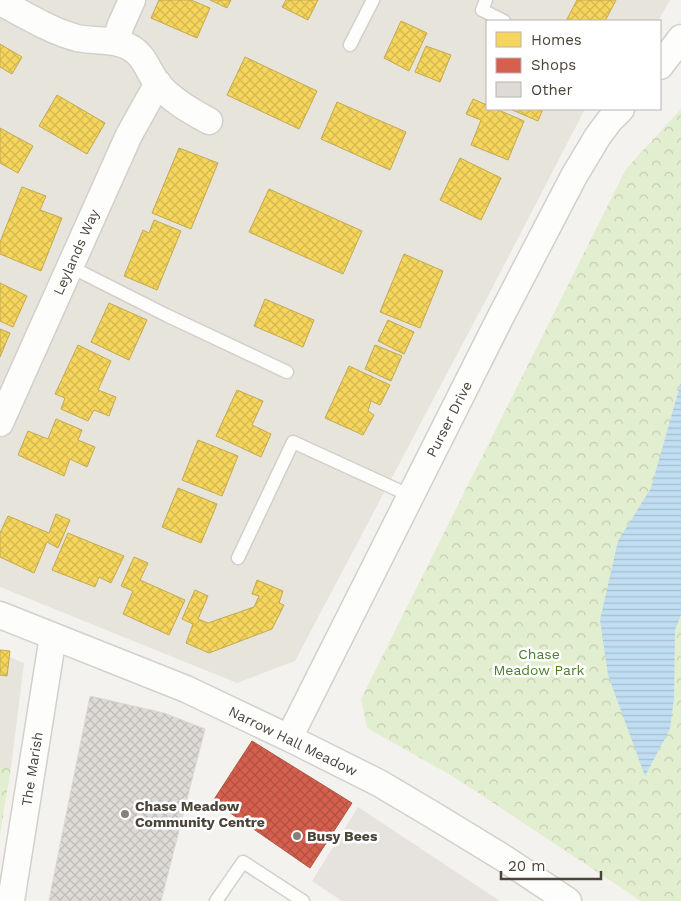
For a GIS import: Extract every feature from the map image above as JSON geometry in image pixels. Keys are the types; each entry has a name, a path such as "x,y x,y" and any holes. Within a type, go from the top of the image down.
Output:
{"street":[{"path":"116,42 120,27 132,0"},
{"path":"0,2 59,32 77,38 116,42 130,47 140,55 158,83 170,97 210,121"},
{"path":"661,65 681,38"},
{"name":"Leylands Way","path":"0,423 128,135 158,83"},
{"name":"Purser Drive","path":"289,738 494,329 574,176 598,136 620,110"},
{"name":"Narrow Hall Meadow","path":"0,616 186,689 379,783 505,859 568,901"},
{"name":"The Marish","path":"11,901 53,636"}],"lane":[{"path":"350,45 373,0"},
{"path":"486,0 482,10 502,20"},
{"path":"70,266 166,315 287,372"},
{"path":"238,558 293,442 411,496"},
{"path":"216,901 243,862 304,901"}],"shaded area":[{"path":"0,0 670,0 659,20 486,20 486,110 584,110 295,661 237,683 0,587"},
{"path":"0,653 24,663 11,768 0,768"},
{"path":"358,807 500,901 342,901 312,881"}],"green space":[{"name":"Chase Meadow Park","path":"681,109 681,901 640,901 454,777 367,728 361,699 626,169"},
{"path":"0,768 11,768 0,834"}],"water":[{"path":"681,382 681,615 675,630 674,698 670,729 645,776 608,675 600,620 618,541 651,488"}],"building: Homes":[{"path":"159,0 191,0 210,8 197,38 151,18"},
{"path":"210,0 231,0 227,8"},
{"path":"286,0 318,0 308,20 282,7"},
{"path":"577,0 616,0 606,20 567,20"},
{"path":"401,21 427,33 409,71 384,58"},
{"path":"0,44 22,57 12,74 0,67"},
{"path":"426,46 451,55 440,82 415,72"},
{"path":"245,57 317,91 299,129 227,95"},
{"path":"57,95 105,123 87,154 39,126"},
{"path":"473,99 486,105 486,110 498,110 524,121 508,160 471,145 481,120 466,114"},
{"path":"337,102 406,132 390,170 321,139"},
{"path":"512,110 543,110 538,121"},
{"path":"0,128 33,146 18,173 0,163"},
{"path":"179,148 218,163 191,229 152,213"},
{"path":"460,158 501,178 481,220 440,200"},
{"path":"22,187 46,196 40,210 62,218 41,271 0,254 0,242"},
{"path":"269,189 362,231 343,274 249,232"},
{"path":"154,220 181,231 157,290 124,276 143,230 149,233"},
{"path":"404,254 443,271 420,328 380,312"},
{"path":"0,283 27,296 13,327 0,321"},
{"path":"265,299 314,320 303,347 254,326"},
{"path":"109,303 147,320 129,360 91,342"},
{"path":"388,320 414,332 404,354 378,341"},
{"path":"0,329 10,333 0,357"},
{"path":"78,345 111,361 98,390 116,397 109,416 94,410 88,421 61,409 65,398 55,394"},
{"path":"375,345 402,356 391,381 365,369"},
{"path":"349,366 390,385 380,405 371,401 368,411 374,415 363,435 325,418"},
{"path":"237,390 263,401 252,425 271,434 261,457 216,436"},
{"path":"56,419 82,430 78,440 95,447 87,467 70,459 64,476 18,455 28,431 48,439"},
{"path":"198,440 238,456 222,496 182,480"},
{"path":"178,488 217,504 201,543 162,527"},
{"path":"56,514 70,520 58,548 47,542 34,573 0,557 0,533 8,516 49,533"},
{"path":"68,533 124,556 111,583 99,577 95,587 52,570"},
{"path":"134,557 148,563 140,580 185,600 169,635 123,614 133,591 121,586"},
{"path":"257,580 283,591 279,603 284,605 272,629 209,653 186,643 193,624 182,619 195,590 208,596 198,619 208,623 254,607 259,596 252,594"},
{"path":"0,650 10,651 7,676 0,675"}],"building: Shops":[{"name":"Busy Bees","path":"252,741 352,803 310,868 213,801"}],"building: Other":[{"name":"Chase Meadow Community Centre","path":"90,696 164,713 205,729 161,901 49,900"}],"place":[{"name":"Chase Meadow Community Centre","path":"125,814"},
{"name":"Busy Bees","path":"297,836"}]}
